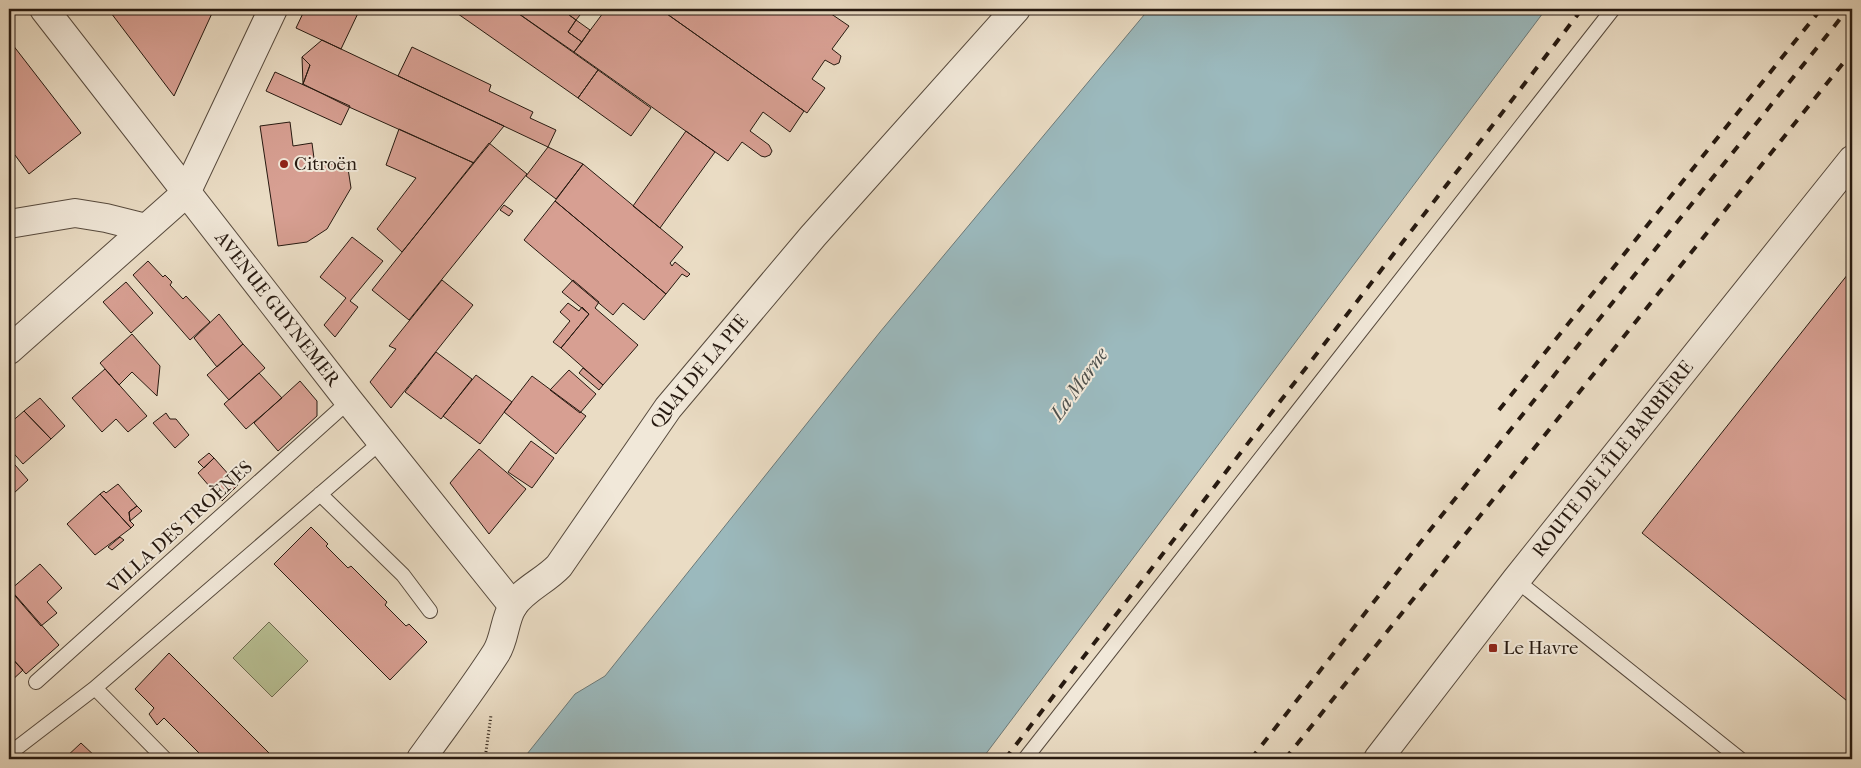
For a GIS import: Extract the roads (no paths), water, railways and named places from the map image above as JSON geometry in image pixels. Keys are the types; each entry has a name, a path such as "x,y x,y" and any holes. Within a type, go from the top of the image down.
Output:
{"street":[{"name":"AVENUE GUYNEMER","path":"44,9 349,401 514,606"},
{"path":"9,350 186,193 273,9"},
{"name":"QUAI DE LA PIE","path":"421,759 498,650 506,622 514,606 528,590 549,576 559,566 668,408 813,236 1016,9"},
{"name":"ROUTE DE L'ÎLE BARBIÈRE","path":"1386,756 1516,580 1852,160"},
{"path":"9,224 75,213 106,218 146,228"}],"lane":[{"path":"1025,759 1613,9"},
{"name":"VILLA DES TROÈNES","path":"36,682 349,401"},
{"path":"9,754 95,688 382,442"},
{"path":"320,494 403,575 430,611"},
{"path":"1516,580 1740,759"},
{"path":"95,688 165,759"}],"water":[{"name":"La Marne","path":"1149,9 1546,9 982,759 523,759 575,694 605,676 880,332"}],"railway":[{"path":"1005,759 1582,9"},
{"path":"1499,410 1821,9"},
{"path":"1251,759 1430,530 1848,9"},
{"path":"1285,759 1852,52"}],"place":[{"name":"Citroën","path":"284,164"},
{"name":"Le Havre","path":"1493,648"}]}
